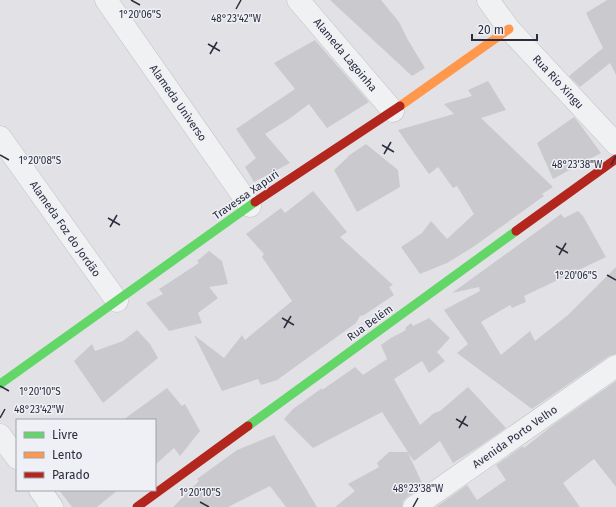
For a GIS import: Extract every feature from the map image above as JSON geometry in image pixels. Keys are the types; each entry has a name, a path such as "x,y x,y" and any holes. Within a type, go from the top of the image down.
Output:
{"street":[{"name":"Alameda Universo","path":"106,0 250,206"},
{"name":"Alameda Lagoinha","path":"298,0 393,111"},
{"name":"Rua Rio Xingu","path":"488,0 509,29 616,144"},
{"name":"Travessa Xapuri","path":"0,384 250,206 393,111 509,29"},
{"name":"Alameda Foz do Jordão","path":"0,137 116,302"},
{"name":"Rua Belém","path":"138,507 616,159"},
{"name":"Avenida Porto Velho","path":"414,507 616,366"},
{"path":"0,435 16,457"},
{"path":"41,491 52,507"}],"building":[{"path":"330,0 381,0 399,22 425,68 412,76"},
{"path":"607,0 616,0 616,75 610,63 580,87 569,76 603,48 586,13"},
{"path":"315,40 369,102 327,128 309,104 265,134 290,163 254,182 245,167 256,158 236,129 295,89 274,63"},
{"path":"488,81 506,110 481,118 553,187 542,194 544,196 473,247 447,263 420,274 401,247 422,233 431,221 447,239 474,214 457,186 453,188 438,167 429,174 398,130 454,114 444,104 472,96 468,90"},
{"path":"574,117 601,153 553,179 537,143"},
{"path":"366,144 398,170 400,187 357,212 334,170 348,156"},
{"path":"313,191 347,232 340,237 393,285 389,287 394,295 364,315 360,316 356,323 277,380 261,385 258,379 222,391 194,335 224,358 242,335 245,340 292,301 262,257 264,254 246,234 281,208 285,213"},
{"path":"578,211 583,216 606,257 524,296 526,302 512,308 510,305 481,322 501,355 530,331 535,341 568,315 616,267 616,354 609,356 532,409 457,353 468,344 444,310 480,291 479,287 452,293 561,214 564,218"},
{"path":"209,251 222,261 228,284 209,287 218,298 198,313 202,323 169,331 146,303 163,294 159,289 199,263 197,261"},
{"path":"429,318 450,338 437,352 445,361 429,373 422,361 394,379 420,425 434,413 440,411 468,387 506,428 453,463 440,441 414,461 408,453 423,485 403,501 402,507 335,507 355,491 348,484 379,467 377,463 389,452 408,452 382,412 313,448 284,419 293,409 355,367 363,375 387,359 381,345 406,330 405,328 411,323 413,326"},
{"path":"137,330 150,344 158,358 103,403 74,361 92,344 95,351 123,341"},
{"path":"616,381 616,487 594,459 563,483 580,507 436,507 467,485 477,500 506,480 496,465 523,446 524,448 553,425"},
{"path":"167,388 182,406 185,404 200,431 180,456 174,448 156,464 156,419 124,419"},
{"path":"274,435 317,507 286,507 270,486 228,507 173,507 199,481 197,479 237,450"},
{"path":"60,491 117,491 97,507 72,507"}],"traffic: fast":[{"path":"0,384 255,202"},
{"path":"248,426 516,231"}],"traffic: slow":[{"path":"400,106 509,29"}],"traffic: jam":[{"path":"255,202 400,106"},
{"path":"516,231 616,159"},
{"path":"137,507 248,426"}]}
